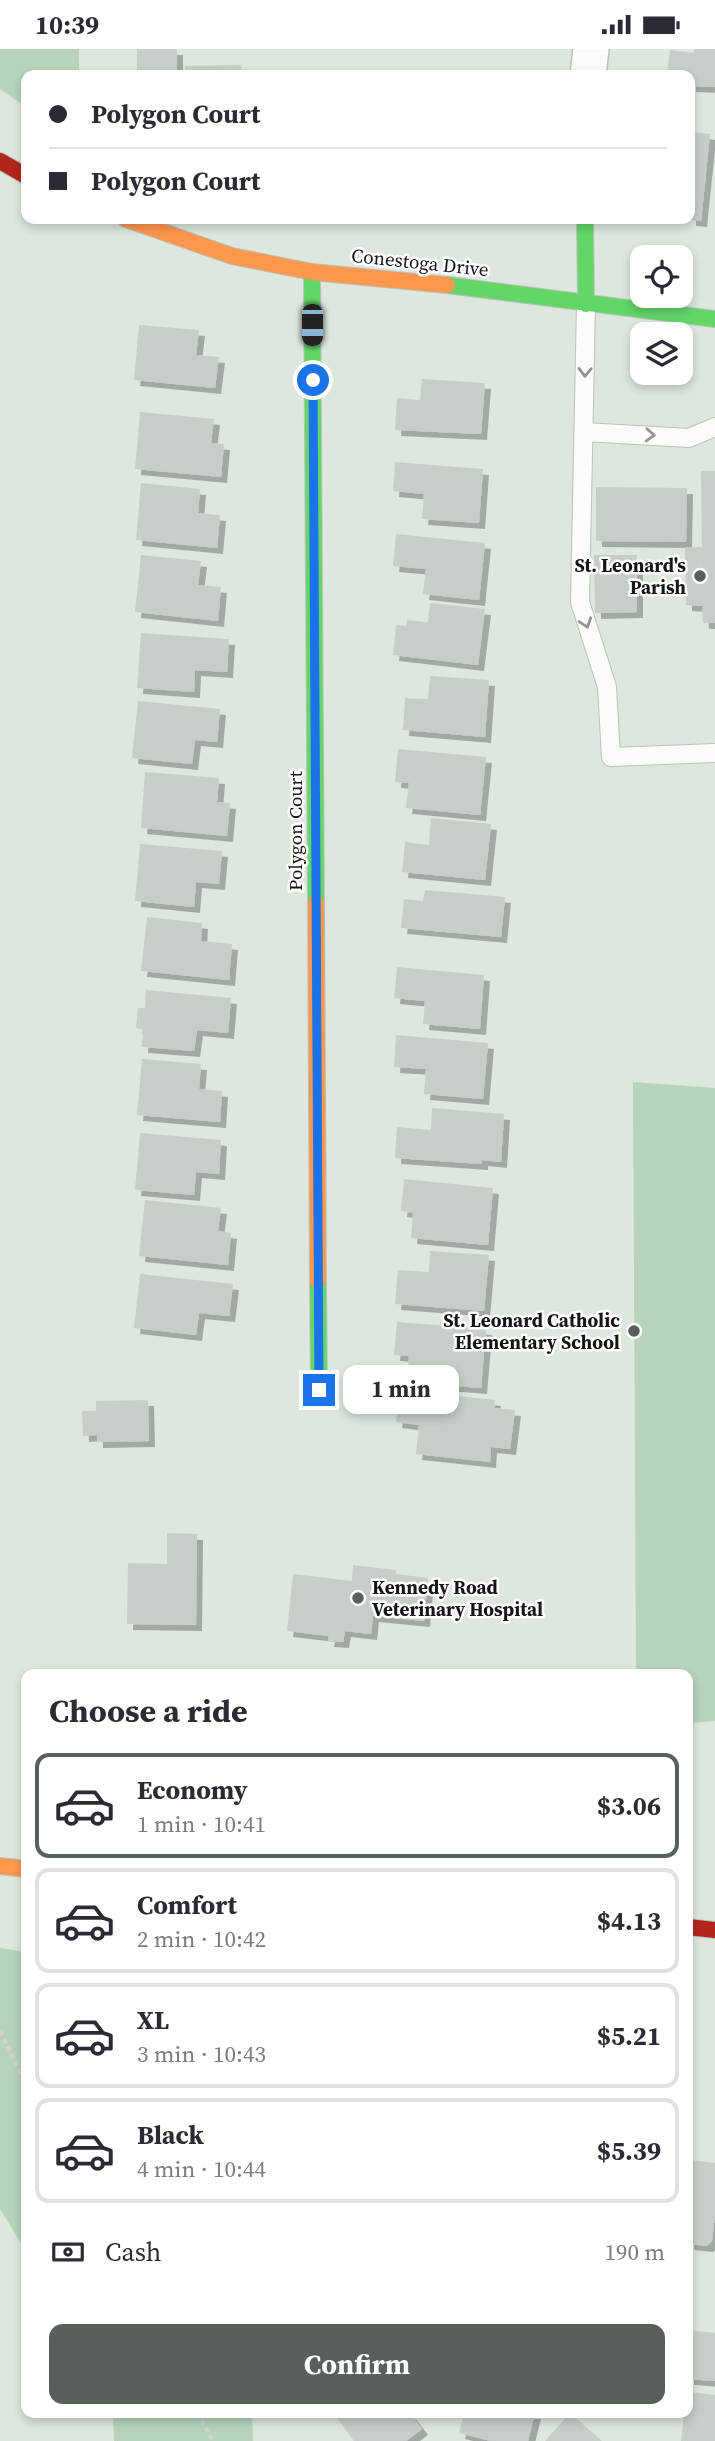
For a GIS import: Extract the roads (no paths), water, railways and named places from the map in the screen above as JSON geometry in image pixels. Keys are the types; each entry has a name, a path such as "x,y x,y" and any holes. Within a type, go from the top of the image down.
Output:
{"street":[{"path":"589,70 591,49"},
{"path":"0,161 21,173"},
{"name":"Conestoga Drive","path":"140,224 232,256 312,272 466,287 715,319"},
{"path":"585,224 586,304"},
{"name":"Polygon Court","path":"312,272 319,1390"},
{"path":"0,1866 21,1868"},
{"path":"693,1928 715,1930"}],"lane":[{"path":"586,304 580,602 607,687 611,757 715,753"},
{"path":"584,432 689,438 715,427"}],"place":[{"name":"St. Leonard's Parish","path":"700,576"},
{"name":"St. Leonard Catholic Elementary School","path":"634,1331"},
{"name":"Kennedy Road Veterinary Hospital","path":"358,1598"}]}
